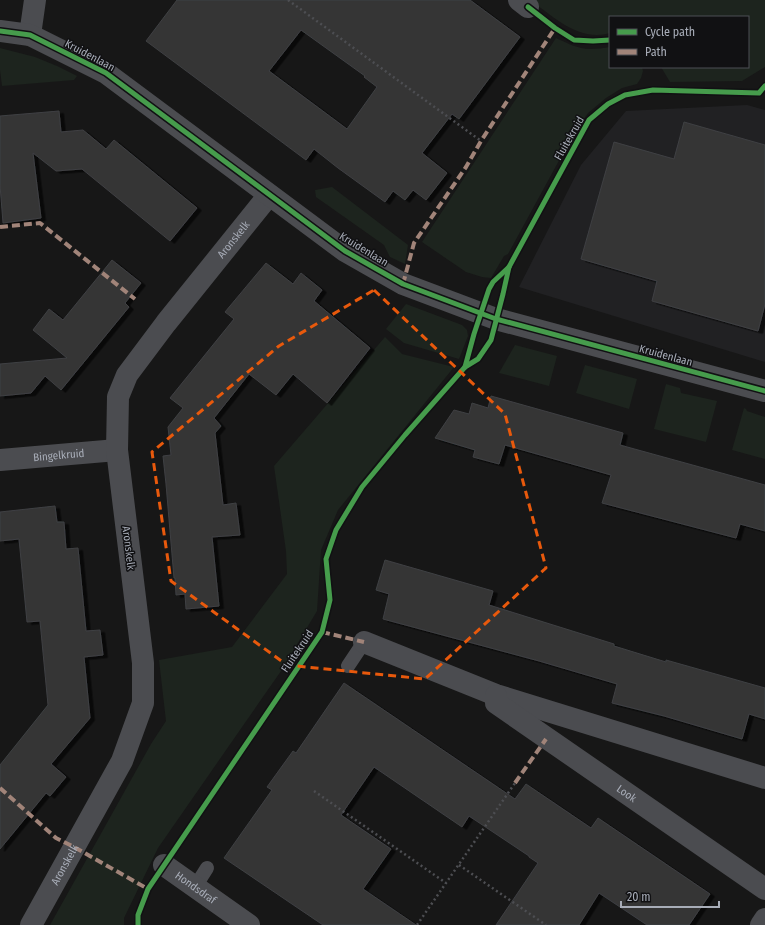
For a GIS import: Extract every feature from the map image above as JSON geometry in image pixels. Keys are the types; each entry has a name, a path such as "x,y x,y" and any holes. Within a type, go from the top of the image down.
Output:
{"street":[{"path":"30,35 35,0"},
{"name":"Kruidenlaan","path":"0,31 30,35 106,73 346,251 403,284 496,319 765,391"},
{"name":"Aronskelk","path":"31,925 122,761 143,703 143,662 117,450 118,397 127,375 166,323 269,195"},
{"name":"Bingelkruid","path":"0,460 117,450"},
{"path":"364,642 496,694 765,778"},
{"name":"Look","path":"496,694 496,703 765,889"},
{"name":"Hondsdraf","path":"164,865 195,887 222,917 249,925"},
{"path":"761,925 765,919"}],"lane":[{"path":"348,666 364,642"},
{"path":"195,887 207,868"}],"path":[{"path":"288,0 481,141"},
{"path":"417,925 515,783"},
{"path":"314,791 446,883"},
{"path":"459,865 546,925"}],"highlighted area":[{"path":"374,290 505,414 546,568 425,679 287,665 171,581 152,452 279,346"}],"shaded area":[{"path":"530,0 765,0 765,67 742,81 670,82 662,68 749,68 749,16 609,16 609,33 599,35 577,31 558,20"},
{"path":"556,38 586,49 609,47 609,68 642,68 641,78 637,84 622,88 606,98 588,113 574,133 508,254 504,256 491,278 466,272 422,242"},
{"path":"0,48 35,57 77,76 74,80 2,86"},
{"path":"747,105 765,110 765,362 519,287 581,165 626,111"},
{"path":"332,187 408,245 405,264 390,257 384,245 316,197 315,190"},
{"path":"406,304 462,325 467,330 468,336 459,359 404,343 386,329"},
{"path":"385,337 402,354 454,367 338,510 321,550 317,611 281,671 158,848 124,918 124,925 50,925 151,744 166,721 159,660 232,647 287,574 286,551 274,466"},
{"path":"515,345 557,356 549,386 499,373"},
{"path":"585,365 637,379 629,409 576,393"},
{"path":"666,384 680,388 681,393 717,401 706,442 654,429"},
{"path":"744,408 747,411 765,417 765,459 732,450"}],"building":[{"path":"177,0 470,0 520,37 459,119 452,114 422,153 447,173 426,200 413,190 405,200 393,191 385,202 314,149 306,160 146,41","holes":["301,30 365,76 364,77 377,87 347,129 269,71"]},
{"path":"59,111 61,132 83,130 106,149 114,140 197,208 170,241 82,169 56,171 33,153 41,218 3,223 0,185 0,116"},
{"path":"684,122 765,145 765,304 758,331 652,301 657,281 581,259 614,142 674,159"},
{"path":"112,260 141,283 125,303 129,307 61,390 45,376 31,393 0,396 0,364 67,358 33,330 49,309 63,320"},
{"path":"266,263 293,284 301,273 322,290 314,301 370,348 327,403 293,374 276,395 249,374 214,418 221,426 215,433 223,505 236,503 240,535 212,537 219,606 186,609 185,594 176,595 163,456 171,455 168,427 183,408 170,398 234,319 225,312"},
{"path":"491,396 623,433 620,445 765,485 765,531 740,524 736,538 602,503 611,475 505,445 499,464 473,457 475,450 435,438 454,410 469,414 472,403 488,408"},
{"path":"55,506 57,522 64,522 66,549 78,548 86,631 100,630 103,655 84,657 90,718 51,764 66,777 50,796 46,793 0,849 0,765 48,705 40,621 27,622 19,539 0,541 0,512"},
{"path":"385,560 493,591 489,605 666,662 666,660 765,688 765,719 749,714 742,739 664,716 612,703 617,684 539,661 383,619 389,594 376,590"},
{"path":"344,683 515,799 526,784 591,828 598,818 710,894 689,925 647,925 599,893 579,925 496,925 538,863 469,816 462,827 374,767 341,815 391,849 363,889 416,925 323,925 224,858 272,790 267,787 293,751 296,753"}],"marked path":[{"path":"403,284 414,243 466,167 481,141 555,28"},
{"path":"0,227 40,223 135,299"},
{"path":"322,632 364,642"},
{"path":"515,783 546,739"},
{"path":"0,788 56,838 148,889"}],"cycle path":[{"path":"528,7 555,28 574,40 609,40"},
{"path":"0,31 30,35 106,73 345,251 403,284 496,319 765,391"},
{"name":"Fluitekruid","path":"138,925 138,915 148,889 322,632 330,600 326,559 336,530 362,487 405,435 465,367 478,359 491,340 509,267 589,120 608,104 625,95 653,90 759,93 765,86"},
{"path":"465,367 489,289 493,282 509,267"}]}
